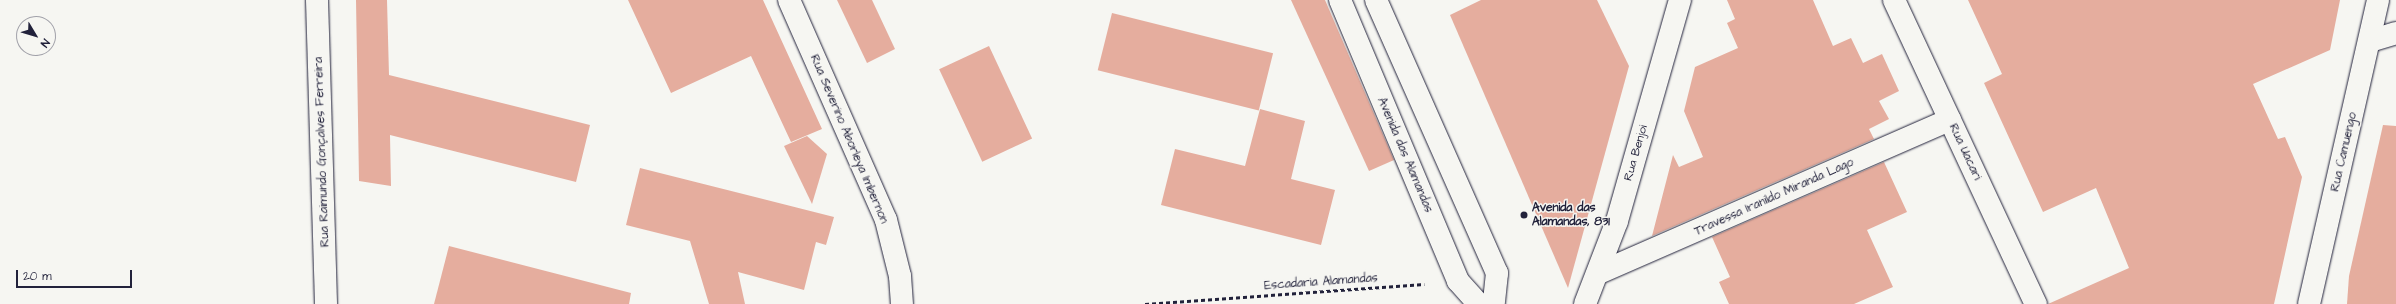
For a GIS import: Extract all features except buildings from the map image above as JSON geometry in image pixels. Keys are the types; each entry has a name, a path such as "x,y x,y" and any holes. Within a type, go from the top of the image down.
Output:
{"street":[{"name":"Rua Raimundo Gonçalves Ferreira","path":"317,0 326,304"},
{"name":"Rua Severino Aborleya Imbernon","path":"789,0 886,220 900,276 902,304"},
{"name":"Avenida das Alamandas","path":"1340,0 1458,281 1479,304"},
{"path":"1376,0 1497,273 1494,304"},
{"name":"Rua Benjoi","path":"1585,304 1599,274 1680,0"},
{"name":"Rua Uacari","path":"1894,0 2036,304"},
{"name":"Rua Camuengo","path":"2309,304 2370,41 2378,0"},
{"path":"2370,41 2396,33"},
{"name":"Travessa Iranildo Miranda Lago","path":"1599,274 1950,120"}],"path":[{"name":"Escadaria Alamandas","path":"1145,304 1458,281"}],"place":[{"name":"Avenida das Alamandas, 831","path":"1524,215"}]}
